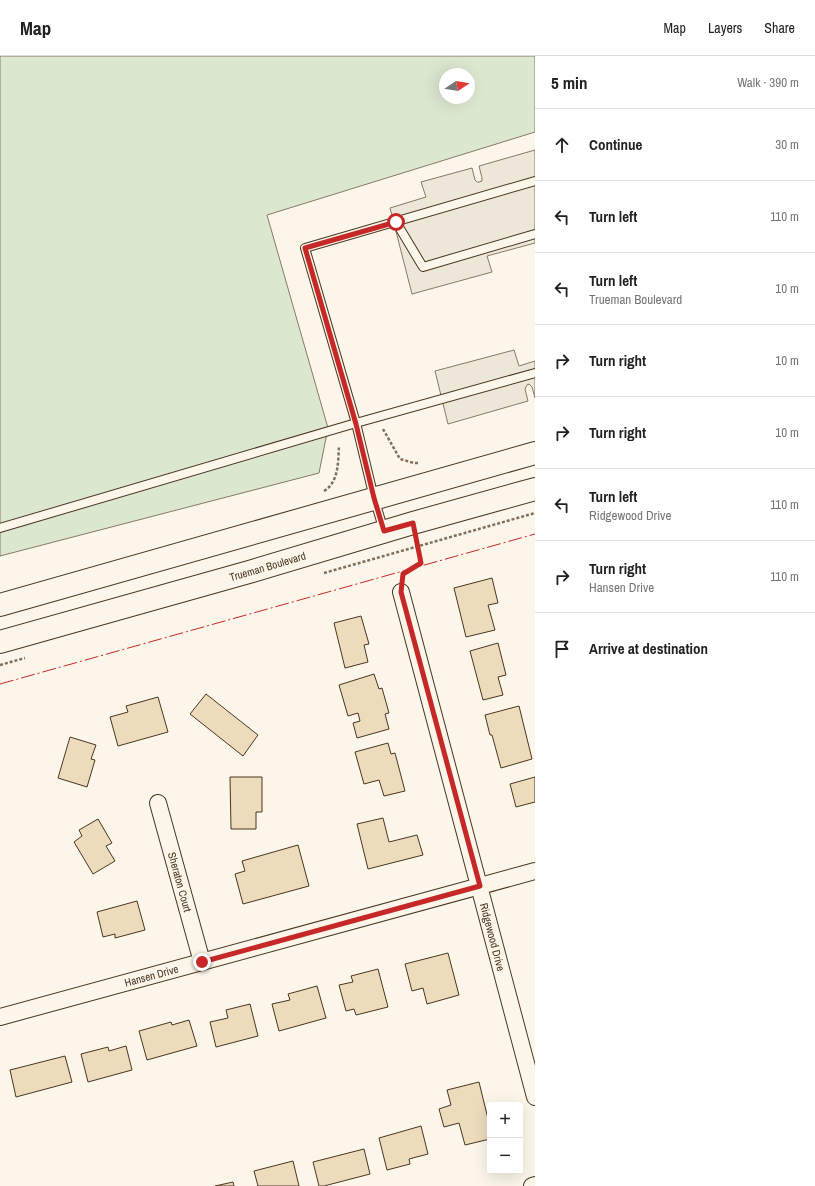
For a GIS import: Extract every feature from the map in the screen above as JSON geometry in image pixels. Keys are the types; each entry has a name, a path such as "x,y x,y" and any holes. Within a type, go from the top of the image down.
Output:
{"main road":[{"path":"0,604 535,452"},
{"name":"Trueman Boulevard","path":"0,642 535,489"}],"street":[{"name":"Ridgewood Drive","path":"401,592 535,1097"},
{"name":"Sheraton Court","path":"158,803 202,962"},
{"name":"Hansen Drive","path":"0,1017 535,871"}],"lane":[{"path":"384,531 374,498 356,424 305,248 535,181"},
{"path":"396,222 423,267 535,234"},
{"path":"0,528 535,373"}],"path":[{"path":"377,418 389,442 400,459 414,463 424,463"},
{"path":"401,592 403,574 421,563 413,523"}],"green space":[{"path":"0,56 535,56 535,132 267,215 328,428 319,473 0,556"}],"shaded area":[{"path":"535,150 535,243 487,256 492,272 412,294 390,208 426,197 421,182 472,168 475,180 479,182 482,181 482,178 479,166"},
{"path":"514,350 519,366 535,361 535,398 532,387 529,384 525,389 528,401 448,424 435,371"}],"building":[{"path":"492,578 498,603 488,605 495,630 466,637 454,588"},
{"path":"361,616 369,644 364,645 368,662 345,668 334,623"},
{"path":"498,643 506,675 498,677 503,695 483,700 470,651"},
{"path":"374,674 379,689 382,688 389,713 385,714 389,729 357,738 353,723 360,721 358,713 348,716 339,685"},
{"path":"206,694 258,735 243,756 190,714"},
{"path":"158,697 168,732 118,746 110,717 128,712 126,706"},
{"path":"519,706 532,759 501,768 485,715"},
{"path":"70,737 96,745 91,759 95,760 87,787 58,778"},
{"path":"388,743 391,754 395,753 405,791 384,796 379,780 364,784 355,752"},
{"path":"230,777 262,777 262,812 256,812 256,829 231,829"},
{"path":"535,777 535,802 516,807 510,784"},
{"path":"383,818 389,842 417,835 423,855 368,869 357,824"},
{"path":"98,819 112,843 106,846 115,861 93,874 74,842 82,836 79,830"},
{"path":"298,845 309,886 243,904 235,874 245,871 242,861"},
{"path":"137,901 145,930 115,938 115,934 103,937 97,912"},
{"path":"448,953 459,995 427,1004 423,988 412,991 405,964"},
{"path":"378,969 388,1007 356,1015 354,1009 346,1011 339,985 353,982 351,976"},
{"path":"317,986 326,1018 279,1031 272,1004 290,1000 288,994"},
{"path":"250,1004 258,1036 216,1047 210,1022 228,1018 226,1010"},
{"path":"189,1020 197,1046 147,1060 139,1031 171,1022 172,1025"},
{"path":"126,1046 132,1070 88,1082 81,1054 108,1047 109,1051"},
{"path":"65,1056 72,1082 16,1097 10,1070"},
{"path":"479,1082 487,1115 487,1140 465,1145 459,1123 444,1127 439,1109 451,1105 447,1090"},
{"path":"421,1126 428,1154 409,1159 410,1164 387,1170 379,1138"},
{"path":"364,1149 370,1174 319,1186 313,1162"},
{"path":"293,1161 299,1186 258,1186 254,1171"},
{"path":"233,1182 234,1186 215,1186"}],"power":[{"path":"0,684 535,534"}],"route":[{"path":"202,962 480,886 401,592 403,574 421,563 413,523 384,531 374,498 356,424 305,248 396,222"}]}
